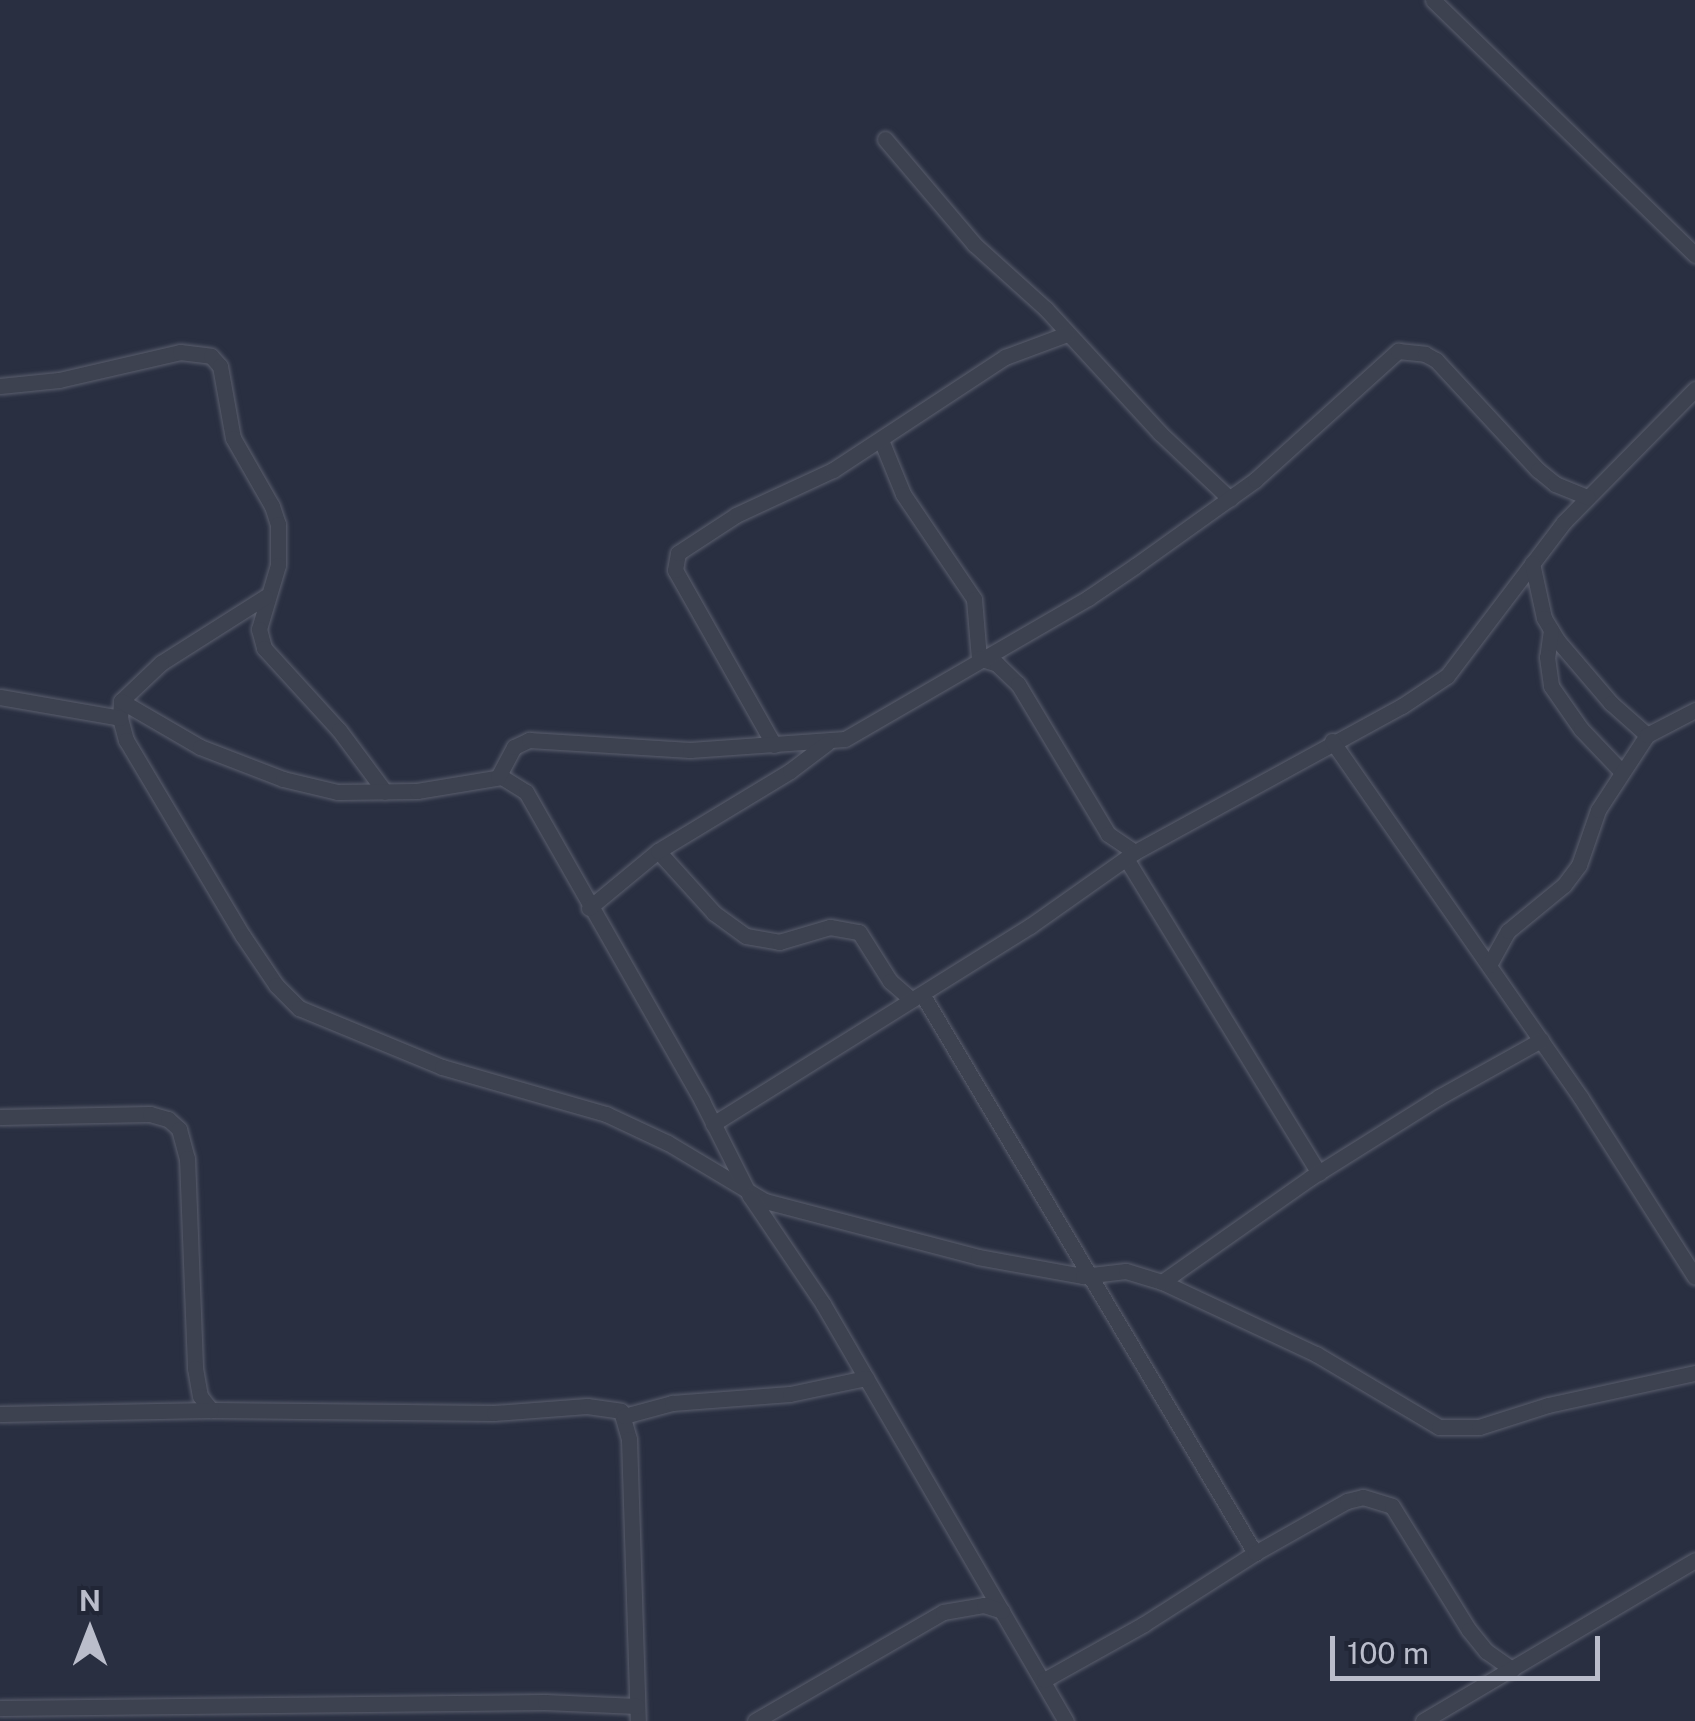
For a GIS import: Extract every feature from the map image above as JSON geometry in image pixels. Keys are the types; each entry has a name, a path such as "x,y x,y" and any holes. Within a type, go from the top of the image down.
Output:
{"street":[{"path":"1433,0 1695,255"},
{"path":"885,139 974,244 1068,334 1160,433 1230,498"},
{"path":"774,745 675,570 675,559 684,548 736,515 812,482 1004,357 1068,334"},
{"path":"589,908 658,851 790,771 827,743 874,724 979,658 1088,598 1230,498 1293,448 1398,351 1425,354 1436,360 1538,470 1556,484 1588,498"},
{"path":"0,386 59,380 180,352 212,356 220,366 233,438 272,506 278,524 278,565 258,628 264,648 339,730 385,792"},
{"path":"713,1124 1131,856 1447,676 1532,562 1588,498 1695,389"},
{"path":"880,440 902,494 974,599 979,658"},
{"path":"1532,562 1535,589 1551,630 1611,703 1647,735"},
{"path":"121,709 161,663 266,597"},
{"path":"1551,630 1547,657 1551,686 1580,729 1620,770"},
{"path":"979,658 997,664 1018,684 1108,834 1131,856 1320,1172"},
{"path":"0,696 121,709 200,747 283,779 337,792 418,792 498,777 515,781 526,792 750,1196 866,1378 1066,1721"},
{"path":"121,709 126,740 243,936 276,985 299,1008 442,1067 500,1080 606,1114 668,1143 750,1196 937,1247 1090,1277 1126,1271 1162,1282 1316,1354 1420,1418 1450,1430 1479,1427 1548,1405 1695,1373"},
{"path":"1489,965 1508,930 1564,885 1579,865 1598,810 1620,770 1647,735 1695,710"},
{"path":"498,777 514,748 529,740 674,750 827,743"},
{"path":"1332,741 1542,1040 1695,1277"},
{"path":"658,851 714,913 746,936 778,942 830,927 859,932 890,980 916,997 1255,1552"},
{"path":"1162,1282 1320,1172 1438,1097 1542,1040"},
{"path":"0,1117 150,1114 175,1124 187,1158 195,1368 200,1396 211,1410"},
{"path":"0,1414 211,1410 456,1413 606,1406 624,1416 672,1403 790,1394 866,1378"},
{"path":"0,1708 206,1715 545,1702 637,1714 630,1439 624,1416"},
{"path":"1044,1680 1347,1501 1381,1499 1405,1522 1478,1643 1512,1668"},
{"path":"1424,1721 1695,1560"},
{"path":"755,1721 943,1612 984,1605 1002,1611"}]}
